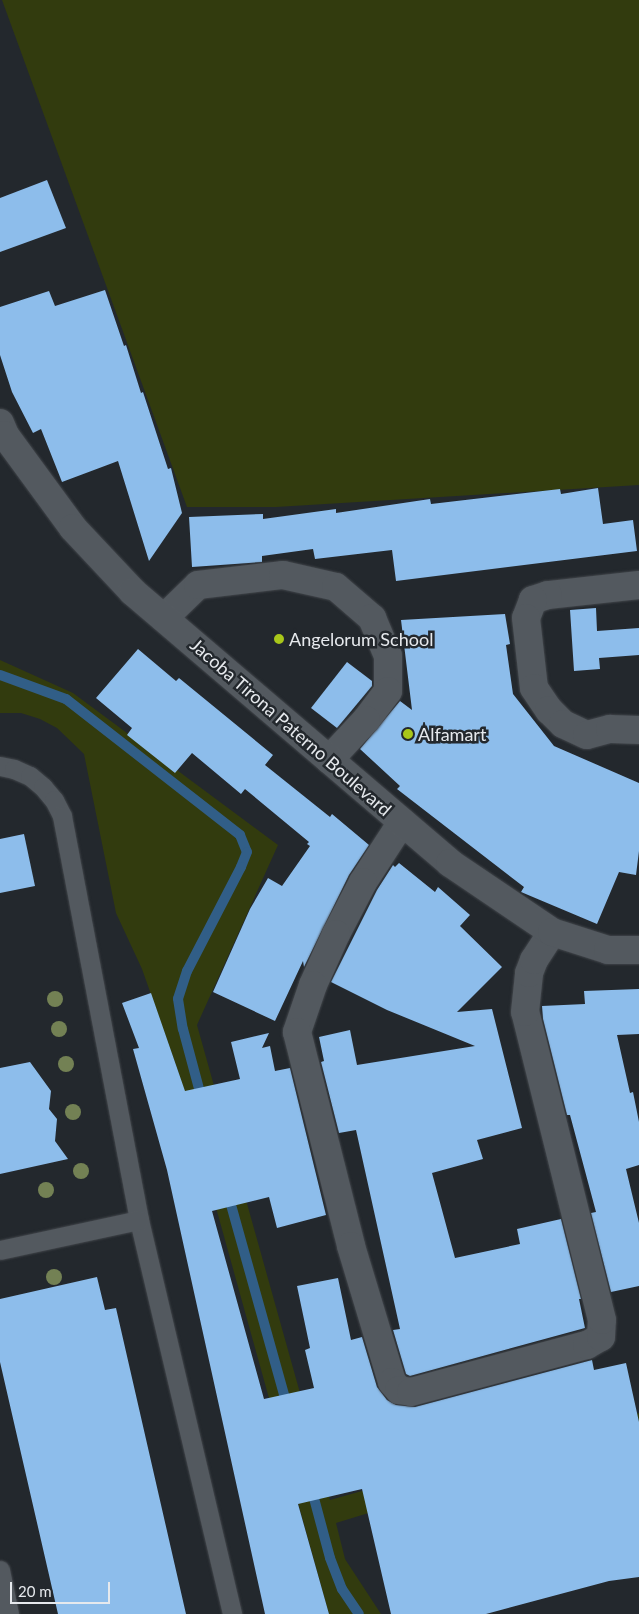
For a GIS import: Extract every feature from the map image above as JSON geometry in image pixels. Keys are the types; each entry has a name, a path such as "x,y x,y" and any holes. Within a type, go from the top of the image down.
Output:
{"street":[{"name":"Jacoba Tirona Paterno Boulevard","path":"2,432 73,528 133,592 450,863 552,932 608,950 639,950"},
{"path":"164,618 198,585 283,575 336,587 372,618 388,656 388,691 366,720 329,760"},
{"path":"639,585 548,594 532,600 526,618 534,688 548,710 563,724 587,735 610,729 639,730"},
{"path":"402,822 363,882 336,934 313,985 297,1032 351,1246 392,1382 399,1390 411,1392 587,1345 601,1337 602,1320 525,1012 531,967 552,932"}],"lane":[{"path":"0,766 14,769 30,776 44,787 54,800 62,816 139,1220 232,1614"},
{"path":"0,1250 139,1220"},
{"path":"0,1570 9,1614"}],"green space":[{"path":"2,0 639,0 639,485 276,507 187,507"},
{"path":"0,660 73,693 278,845 197,1025 330,1500 639,1413 639,1430 336,1523 345,1559 381,1614 329,1614 178,1071 142,969 116,913 84,754 57,728 40,719 21,713 0,713"}],"building":[{"path":"47,180 66,228 0,252 0,198"},
{"path":"105,290 124,346 126,345 141,393 143,392 168,469 171,468 182,513 149,561 118,461 62,482 41,429 33,433 12,392 0,355 0,307 49,291 55,306"},
{"path":"598,488 603,524 633,520 637,551 396,581 392,550 315,559 313,549 262,556 262,562 192,567 189,517 263,514 263,519 336,509 336,513 430,499 431,504 560,489 561,494"},
{"path":"596,608 597,631 639,628 639,655 599,658 600,669 574,671 570,610"},
{"path":"505,614 510,644 506,645 513,694 554,746 639,783 639,851 636,875 619,872 597,924 521,892 524,887 397,789 400,786 360,749 400,701 412,710 401,620"},
{"path":"138,649 176,681 179,678 273,755 265,765 330,817 332,814 369,845 349,875 304,967 303,961 275,1021 213,992 250,909 268,878 282,886 310,846 307,844 309,842 245,789 241,794 192,753 175,773 127,735 132,728 96,698"},
{"path":"347,662 372,681 372,686 337,728 311,708"},
{"path":"24,834 35,886 0,893 0,839"},
{"path":"399,863 435,892 438,887 470,915 460,926 502,967 457,1012 492,1009 522,1128 477,1140 483,1159 432,1173 455,1258 520,1244 517,1229 561,1219 581,1299 579,1299 585,1328 410,1376 406,1374 393,1330 400,1329 356,1130 339,1133 321,1062 324,1061 319,1037 350,1030 357,1065 475,1046 387,1010 331,982 377,890 393,865 395,867"},
{"path":"639,989 639,1034 617,1035 630,1093 633,1092 639,1122 639,1165 626,1169 639,1223 639,1286 611,1292 591,1213 596,1212 570,1115 567,1115 543,1019 542,1006 585,1004 584,991"},
{"path":"151,993 185,1091 240,1079 231,1042 269,1033 262,1048 270,1046 275,1071 290,1068 326,1215 277,1228 269,1197 212,1211 264,1399 314,1388 305,1350 310,1348 297,1286 338,1278 351,1340 362,1337 377,1387 387,1400 396,1405 415,1407 592,1360 594,1370 626,1363 639,1422 639,1577 609,1581 486,1614 391,1614 362,1489 298,1504 329,1614 265,1614 167,1170 133,1049 139,1048 122,1003"},
{"path":"30,1062 51,1091 49,1109 57,1119 55,1141 68,1159 0,1174 0,1068"},
{"path":"97,1277 105,1310 116,1308 186,1614 58,1614 0,1362 0,1299"}],"waterway":[{"path":"0,675 66,699 240,835 247,852 187,971 178,999 183,1029 202,1100"},
{"path":"228,1194 287,1406"},
{"path":"311,1487 330,1558 342,1589 359,1614"}],"place":[{"name":"Angelorum School","path":"279,639"},
{"name":"Alfamart","path":"408,734"}]}
